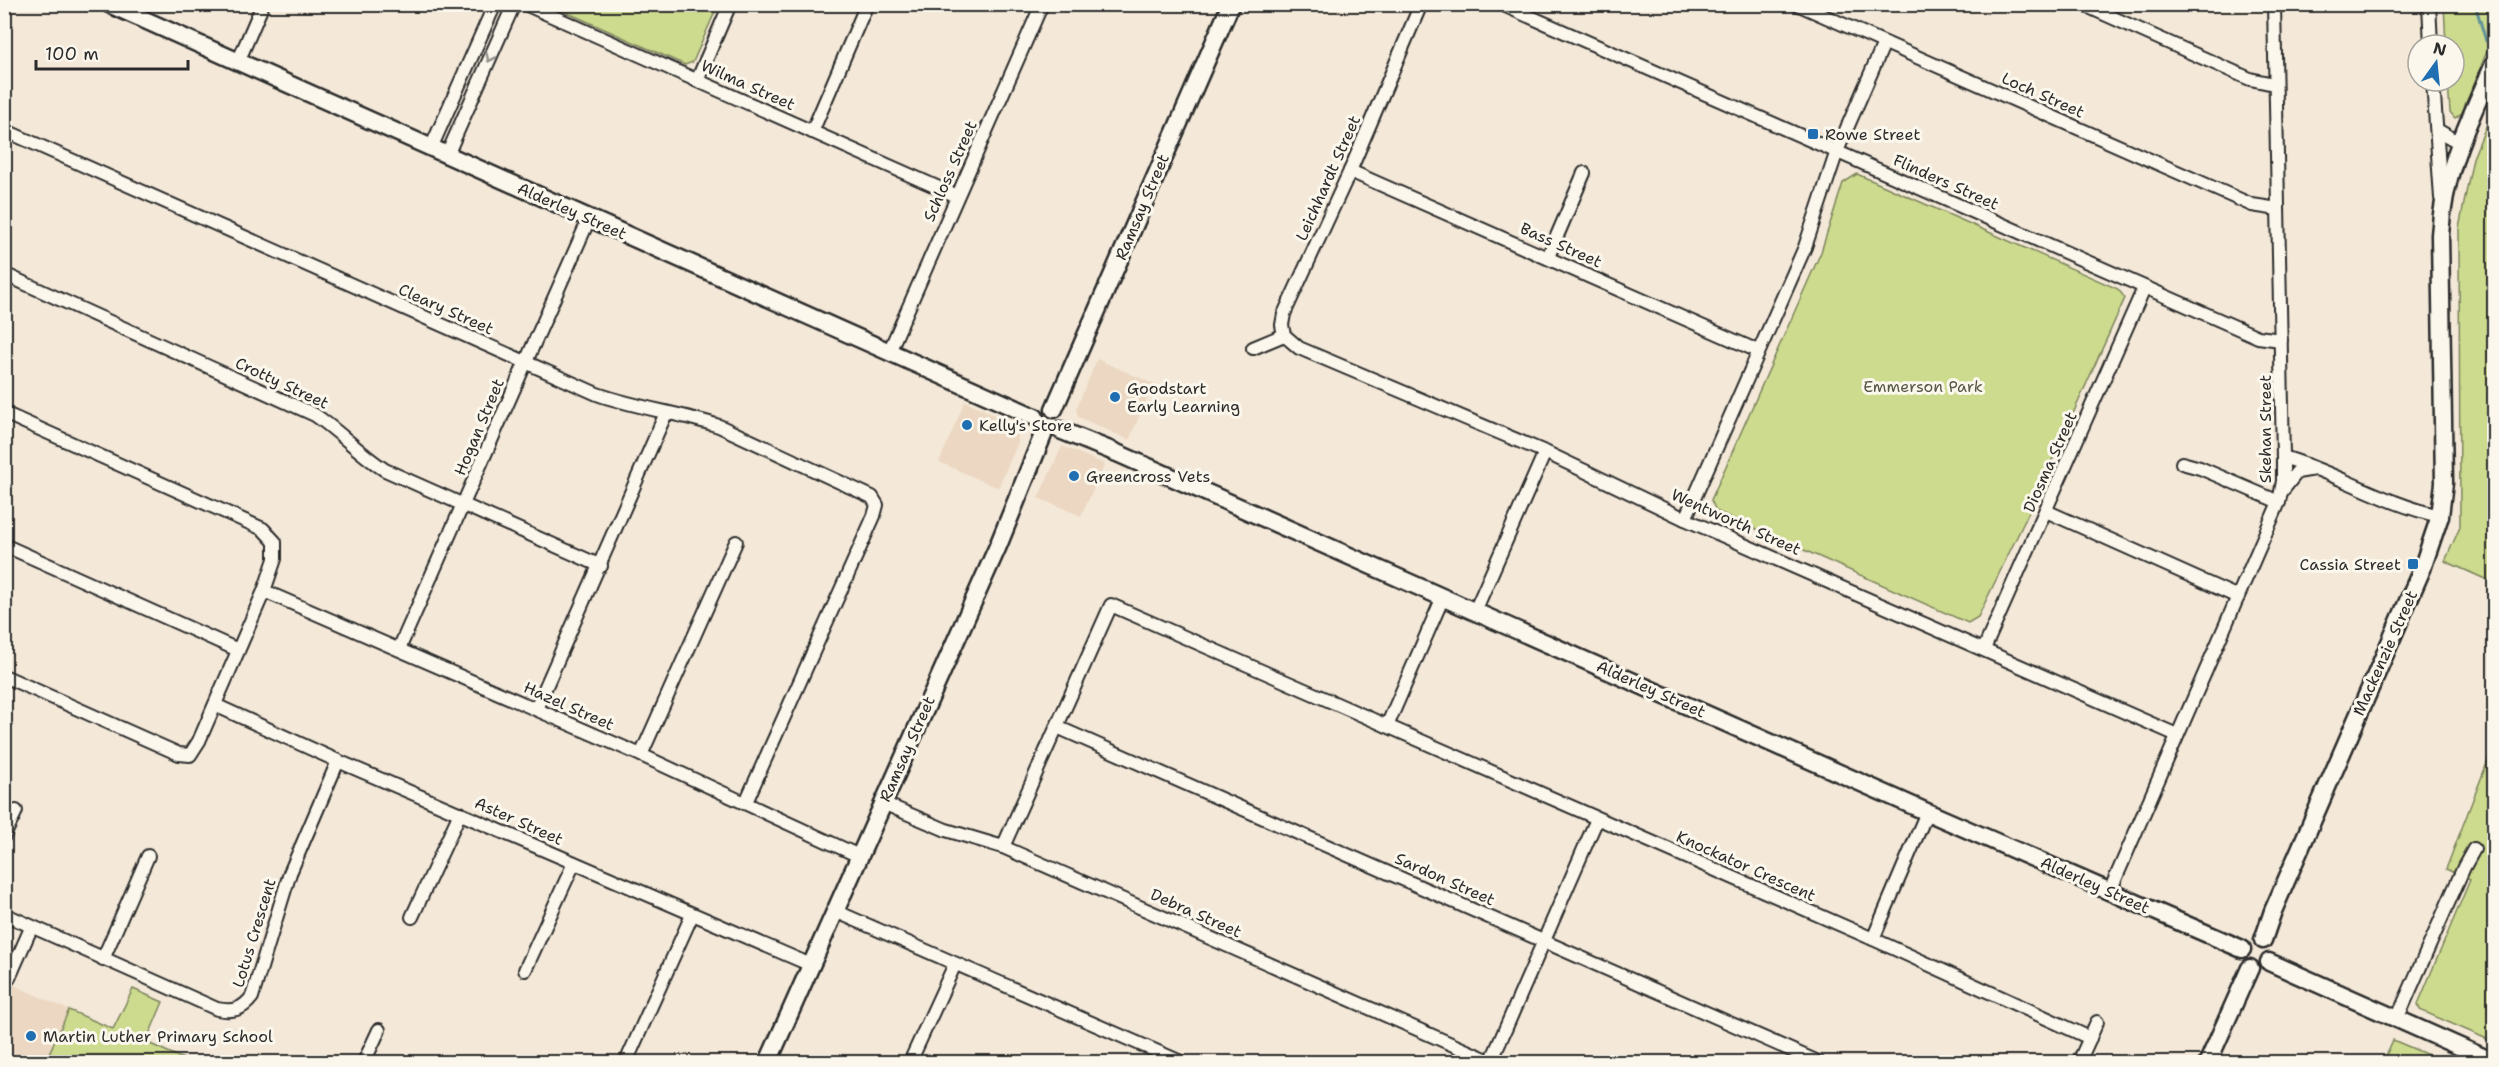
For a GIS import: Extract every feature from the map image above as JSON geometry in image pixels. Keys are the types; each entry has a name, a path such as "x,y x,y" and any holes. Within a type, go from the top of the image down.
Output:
{"street":[{"name":"Alderley Street","path":"109,4 1035,417"},
{"path":"238,62 263,4"},
{"path":"431,148 495,4"},
{"path":"447,156 514,4"},
{"name":"Wilma Street","path":"525,4 957,196"},
{"path":"697,81 730,4"},
{"path":"812,132 867,4"},
{"name":"Schloss Street","path":"889,352 1042,4"},
{"name":"Ramsay Street","path":"1054,409 1231,4"},
{"name":"Leichhardt Street","path":"1284,335 1282,324 1284,314 1350,171 1421,4"},
{"name":"Flinders Street","path":"1500,4 2144,288 2258,337 2281,340"},
{"name":"Loch Street","path":"1797,4 2252,205 2278,209"},
{"path":"2082,4 2250,79 2274,84"},
{"name":"Skehan Street","path":"2110,891 2280,497 2283,457 2274,4"},
{"path":"2429,4 2430,33"},
{"path":"1686,519 1804,247 1837,151 1884,43"},
{"name":"Mackenzie Street","path":"2441,208 2449,174 2460,143 2494,64"},
{"name":"Mackenzie Street","path":"2263,940 2273,911 2433,543 2440,516 2444,483 2441,208 2434,93"},
{"name":"Cleary Street","path":"4,130 606,398 695,418 719,426 862,490 872,497 877,505 874,516 746,802"},
{"path":"2437,130 2460,143"},
{"name":"Bass Street","path":"1350,171 1758,351"},
{"path":"1548,257 1584,173"},
{"name":"Hogan Street","path":"399,649 589,219"},
{"name":"Crotty Street","path":"4,274 315,415 335,428 365,457 386,470 601,566"},
{"name":"Diosma Street","path":"1984,649 2144,288"},
{"path":"1253,348 1284,335"},
{"name":"Wentworth Street","path":"1284,335 1299,348 1545,452 1686,519 2177,735"},
{"path":"1043,409 1054,409 1060,414 1062,420 1060,430 1053,435 1043,435 1035,427 1035,417 1043,409"},
{"path":"4,413 263,530 275,542 275,559 264,591 199,741 190,755 179,754 4,676"},
{"path":"536,709 601,566 666,413"},
{"name":"Alderley Street","path":"1060,430 1086,439 1927,812 2242,949"},
{"name":"Ramsay Street","path":"768,1062 998,546 1043,435"},
{"path":"1475,611 1545,452"},
{"path":"2283,457 2319,469 2409,509 2440,516"},
{"path":"2182,463 2280,497 2297,472 2319,469"},
{"path":"2046,511 2238,597"},
{"path":"641,755 736,542"},
{"path":"4,545 238,650"},
{"name":"Hazel Street","path":"264,591 641,755 859,856"},
{"path":"1003,847 1112,605 1105,593"},
{"path":"1387,726 1443,597"},
{"name":"Knockator Crescent","path":"1112,605 1873,939 2090,1038"},
{"name":"Aster Street","path":"215,705 338,761 811,965"},
{"name":"Sardon Street","path":"1057,727 1818,1062"},
{"name":"Lotus Crescent","path":"4,914 217,1009 238,1010 246,1005 255,989 290,873 338,761"},
{"name":"Debra Street","path":"883,803 946,830 1003,847 1492,1062"},
{"path":"4,836 16,811"},
{"path":"1873,939 1927,812"},
{"path":"412,917 460,813"},
{"path":"1492,1062 1597,819"},
{"path":"2397,1019 2474,849"},
{"path":"103,959 148,856"},
{"path":"525,970 574,863"},
{"path":"835,911 1181,1062"},
{"path":"626,1062 692,915"},
{"path":"9,978 31,928"},
{"path":"2249,940 2263,940 2270,948 2269,962 2261,969 2250,968 2241,959 2242,949 2249,940"},
{"path":"2269,962 2494,1062"},
{"path":"910,1062 955,964"},
{"path":"2208,1062 2250,968"},
{"path":"2079,1062 2097,1022"},
{"path":"364,1062 379,1030"}],"shaded area":[{"name":"Goodstart Early Learning","path":"1097,359 1154,384 1129,440 1078,417 1076,409"},
{"path":"965,401 1018,426 1018,443 998,488 939,462"},
{"path":"1062,446 1105,464 1081,516 1038,498"},
{"name":"Martin Luther Primary School","path":"5,981 69,1010 45,1062 5,1062"}],"green space":[{"path":"550,5 718,5 693,62 685,65"},
{"path":"2444,5 2494,5 2494,34 2462,113 2455,118 2450,112 2449,93 2466,93 2466,33 2445,33"},
{"path":"2494,107 2494,583 2445,561 2460,527 2459,228 2473,158"},
{"name":"Emmerson Park","path":"1857,174 2118,289 2125,298 2027,516 1978,617 1968,623 1716,511 1711,500 1821,252 1843,183"},
{"path":"2494,745 2494,1042 2420,1010 2418,1004 2470,880 2446,869"},
{"path":"133,989 163,1002 146,1042 190,1062 45,1062 69,1010 113,1029"},
{"path":"2393,1040 2445,1062 2383,1062"}],"waterway":[{"path":"2475,4 2486,41"}],"place":[{"name":"Rowe Street","path":"1813,134"},
{"name":"Goodstart Early Learning","path":"1115,397"},
{"name":"Kelly's Store","path":"967,425"},
{"name":"Greencross Vets","path":"1074,476"},
{"name":"Cassia Street","path":"2413,564"},
{"name":"Martin Luther Primary School","path":"31,1036"}]}
